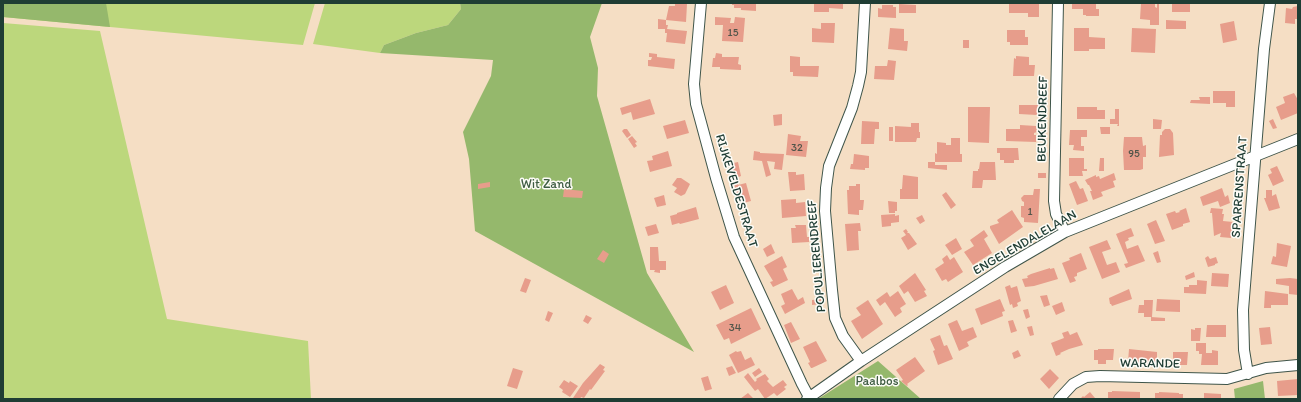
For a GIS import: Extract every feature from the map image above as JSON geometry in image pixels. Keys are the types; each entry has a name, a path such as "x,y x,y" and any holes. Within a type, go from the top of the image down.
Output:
{"street":[{"name":"RIJKEVELDESTRAAT","path":"701,3 694,84 696,104 716,178 734,237 808,398"},
{"name":"POPULIERENDREEF","path":"861,361 843,336 835,318 825,211 829,166 852,108 861,72 865,3"},
{"name":"BEUKENDREEF","path":"1058,3 1054,201 1056,214 1066,232"},
{"name":"SPARRENSTRAAT","path":"1252,372 1244,350 1243,310 1264,49 1270,3"},
{"name":"ENGELENDALELAAN","path":"808,398 861,361 1005,267 1066,232 1298,139"},
{"name":"WARANDE","path":"1058,399 1073,384 1086,377 1227,379 1266,368 1298,365"}],"green space":[{"path":"3,3 315,3 303,45 3,17"},
{"path":"3,3 106,3 110,27 3,17"},
{"path":"325,3 460,3 461,9 448,25 416,33 384,45 380,53 313,44"},
{"name":"Wit Zand","path":"460,3 602,3 590,37 598,68 597,96 647,273 694,352 475,231 469,159 463,132 491,76 493,60 380,53 384,45 416,33 448,25 461,9"},
{"path":"3,23 100,31 167,319 308,341 311,399 3,399"},
{"name":"Paalbos","path":"878,361 921,399 818,399"},
{"path":"1263,381 1265,399 1235,399 1234,389"}],"building":[{"path":"675,3 687,4 686,22 666,20 669,6 675,6"},
{"path":"732,3 756,4 756,11 734,8"},
{"path":"814,3 843,3 843,9 829,8 829,12 814,12"},
{"path":"1072,3 1096,3 1096,9 1099,9 1099,16 1083,15 1083,9 1072,9"},
{"path":"1141,3 1155,3 1155,7 1157,8 1157,4 1159,4 1159,25 1150,25 1150,20 1140,19"},
{"path":"1172,3 1190,3 1190,12 1172,12"},
{"path":"899,4 916,5 916,13 899,13"},
{"path":"1009,4 1039,4 1039,17 1028,17 1028,13 1009,13"},
{"path":"882,5 893,5 893,7 896,7 896,18 878,17 878,8 882,9"},
{"path":"1298,6 1298,19 1295,19 1295,24 1285,23 1286,8 1292,9 1293,7"},
{"path":"715,17 731,18 730,23 734,23 735,17 745,18 743,42 722,41 723,25 715,25"},
{"path":"658,19 666,20 666,25 668,25 667,29 687,31 685,44 666,42 667,33 665,33 665,29 658,29"},
{"path":"1166,20 1186,21 1186,29 1166,29"},
{"path":"1234,21 1237,40 1223,43 1220,24"},
{"path":"821,23 835,23 834,43 812,42 812,28 821,29"},
{"path":"890,28 904,29 904,41 908,41 907,51 888,49"},
{"path":"1074,28 1089,28 1089,37 1105,38 1105,49 1074,51"},
{"path":"1132,28 1156,29 1155,53 1131,52"},
{"path":"1007,30 1025,30 1025,37 1028,37 1028,45 1010,45 1010,42 1007,42"},
{"path":"963,40 969,40 969,48 963,48"},
{"path":"649,53 657,54 657,57 675,59 674,69 648,66 648,60 651,60 652,57 649,57"},
{"path":"716,53 722,54 722,57 739,57 738,64 741,65 741,70 712,67 713,58 715,58"},
{"path":"790,56 800,57 800,66 819,66 818,77 793,76 793,72 790,72"},
{"path":"1016,56 1029,57 1029,65 1035,65 1034,76 1013,76 1014,58 1016,59"},
{"path":"888,60 896,61 894,80 874,79 875,66 887,66"},
{"path":"1213,91 1235,91 1235,107 1226,107 1226,103 1213,103"},
{"path":"1294,93 1298,100 1298,113 1281,120 1276,107 1285,103 1283,97"},
{"path":"1199,97 1210,97 1210,104 1190,103 1191,100 1200,100"},
{"path":"650,99 655,114 633,120 631,112 622,115 620,108"},
{"path":"1019,105 1038,105 1037,115 1019,114"},
{"path":"968,107 990,107 989,143 968,142"},
{"path":"1077,107 1097,107 1097,110 1105,110 1105,119 1077,119"},
{"path":"1115,109 1119,109 1119,126 1117,126 1118,124 1110,124 1110,119 1115,119"},
{"path":"782,114 782,125 774,126 773,115"},
{"path":"1153,119 1162,120 1161,129 1153,129"},
{"path":"1273,119 1277,128 1273,129 1269,121"},
{"path":"685,120 689,133 667,139 663,126"},
{"path":"862,121 879,122 879,129 875,129 874,144 861,144"},
{"path":"911,123 919,123 920,138 917,138 916,142 895,142 895,126 911,127"},
{"path":"1020,125 1036,126 1037,132 1034,133 1034,135 1036,135 1036,142 1006,141 1006,129 1020,129"},
{"path":"889,127 893,127 893,141 889,141"},
{"path":"1100,127 1110,127 1110,134 1101,134"},
{"path":"627,129 631,135 627,138 622,131"},
{"path":"1165,129 1170,129 1173,133 1174,155 1159,157 1160,135 1162,135 1162,132"},
{"path":"1070,130 1087,130 1087,137 1081,137 1081,146 1084,146 1084,151 1073,150 1074,145 1069,145"},
{"path":"788,134 801,136 800,141 808,141 806,157 786,155"},
{"path":"632,136 637,142 635,143 637,146 634,148 628,139"},
{"path":"1124,137 1142,137 1143,146 1146,145 1146,157 1143,157 1143,169 1124,170"},
{"path":"951,138 960,138 960,154 962,154 962,162 935,162 937,142 951,145"},
{"path":"997,148 1018,148 1019,160 1014,160 1014,163 1004,163 1004,160 1000,160 1000,153 997,153"},
{"path":"668,151 672,166 650,172 647,161 653,160 652,156"},
{"path":"754,151 760,153 784,154 782,170 774,169 775,162 767,161 771,175 766,177 762,161 753,160"},
{"path":"854,154 869,156 869,168 865,168 865,170 850,169 851,164 853,164"},
{"path":"1069,158 1084,158 1084,169 1087,169 1087,171 1082,171 1083,176 1069,176"},
{"path":"1100,158 1104,158 1104,171 1099,171"},
{"path":"738,162 741,176 736,178 738,185 746,183 751,201 739,204 729,164"},
{"path":"928,162 935,162 935,165 947,165 947,170 928,168"},
{"path":"980,162 995,162 996,180 983,180 982,188 972,188 973,171 978,171"},
{"path":"1277,166 1284,181 1273,186 1268,175 1272,173 1270,169"},
{"path":"788,172 796,172 796,175 804,174 805,190 790,191"},
{"path":"1038,173 1046,173 1046,178 1038,178"},
{"path":"1114,173 1116,180 1113,181 1115,187 1101,192 1103,196 1093,200 1090,191 1092,191 1085,180 1096,175 1096,177 1099,176 1100,179"},
{"path":"903,175 918,177 918,199 900,199 900,189 902,189"},
{"path":"677,178 681,178 690,184 685,194 681,196 674,192 677,188 672,185"},
{"path":"1076,181 1080,189 1083,188 1088,201 1077,205 1069,184"},
{"path":"490,182 490,187 478,189 478,184"},
{"path":"856,184 860,184 860,200 864,200 863,210 859,210 859,215 848,214 847,190 849,190 849,186 856,186"},
{"path":"1222,188 1225,197 1228,195 1230,203 1220,207 1218,201 1203,206 1200,197"},
{"path":"564,189 583,191 582,198 563,197"},
{"path":"1034,189 1040,189 1038,223 1024,222 1024,218 1021,217 1021,206 1024,206 1024,202 1021,198 1024,195 1033,195"},
{"path":"1266,190 1272,190 1272,196 1276,194 1280,208 1269,211 1264,198 1266,198"},
{"path":"946,192 956,205 951,209 942,195"},
{"path":"664,195 666,205 657,207 654,198"},
{"path":"796,199 796,203 805,202 806,216 782,218 781,200"},
{"path":"888,201 897,202 897,211 895,211 895,213 889,213"},
{"path":"696,207 699,219 672,225 670,216"},
{"path":"1186,208 1190,222 1172,230 1166,214 1175,211 1176,213 1180,212 1179,211"},
{"path":"1211,208 1223,209 1223,221 1233,222 1231,238 1220,237 1221,233 1214,236 1212,213 1210,213"},
{"path":"1012,210 1023,227 999,244 990,226 999,223 997,220"},
{"path":"895,214 895,216 899,215 899,222 891,223 891,226 882,227 881,215"},
{"path":"922,215 925,221 920,224 916,218"},
{"path":"1156,220 1165,241 1155,244 1147,224"},
{"path":"860,223 861,231 858,231 859,250 847,251 845,224"},
{"path":"656,224 659,233 648,236 645,227"},
{"path":"795,225 806,225 809,242 792,243 791,228 796,228"},
{"path":"1131,228 1134,236 1128,238 1129,240 1125,242 1127,249 1138,245 1145,261 1126,268 1124,264 1128,263 1116,234"},
{"path":"906,229 908,232 907,233 909,233 917,244 908,250 901,238 906,235 903,231"},
{"path":"984,230 988,236 984,239 992,253 973,265 964,252 974,246 970,240"},
{"path":"956,238 962,249 952,255 945,245"},
{"path":"1107,240 1111,249 1102,252 1107,265 1116,262 1120,272 1102,279 1089,247"},
{"path":"1277,243 1291,246 1287,267 1271,264 1273,256 1276,257"},
{"path":"771,244 775,253 767,257 763,249"},
{"path":"650,247 658,247 659,261 666,261 666,270 660,270 660,273 654,272 655,270 650,270"},
{"path":"603,250 609,254 604,263 597,259"},
{"path":"1158,251 1161,262 1157,263 1153,253"},
{"path":"1081,253 1087,269 1077,273 1077,276 1074,277 1076,281 1070,283 1062,263"},
{"path":"947,255 950,260 954,257 963,272 948,282 946,279 942,281 935,269 944,263 942,259"},
{"path":"782,256 787,267 783,269 788,280 773,287 770,282 773,281 764,266"},
{"path":"1208,256 1210,259 1216,257 1218,263 1208,267 1205,258"},
{"path":"1054,268 1058,279 1025,287 1022,279 1028,278 1027,276 1031,274"},
{"path":"1194,272 1195,277 1186,280 1185,276"},
{"path":"915,273 926,290 924,291 927,296 915,302 908,291 904,294 899,286"},
{"path":"1212,273 1229,274 1228,287 1211,286"},
{"path":"525,278 531,280 526,293 520,291"},
{"path":"1276,279 1298,279 1298,295 1289,294 1289,286 1276,284"},
{"path":"1197,280 1207,281 1206,294 1184,293 1184,287 1189,287 1189,285 1197,285"},
{"path":"726,285 734,303 720,310 711,292"},
{"path":"1010,285 1011,288 1017,286 1021,301 1017,303 1018,306 1013,308 1012,304 1010,305 1005,287"},
{"path":"792,289 798,300 803,297 805,303 785,314 781,306 785,304 781,294"},
{"path":"1129,289 1132,299 1112,306 1110,304 1109,298"},
{"path":"898,291 906,304 900,308 902,312 895,317 885,302 880,306 876,300 887,292 890,297"},
{"path":"1265,291 1288,294 1288,305 1271,305 1271,308 1264,308"},
{"path":"1047,295 1050,305 1044,307 1040,296"},
{"path":"821,299 822,304 812,305 812,300"},
{"path":"1000,299 1005,311 1002,312 1003,316 981,325 975,309"},
{"path":"1157,299 1180,300 1180,312 1156,311"},
{"path":"868,300 883,324 862,339 851,321 861,315 856,308"},
{"path":"1144,300 1153,300 1152,317 1144,317 1144,313 1138,313 1139,305 1144,305"},
{"path":"1062,302 1065,311 1056,315 1052,306"},
{"path":"751,308 761,329 731,344 729,338 724,340 716,325"},
{"path":"1028,309 1030,317 1026,319 1023,310"},
{"path":"548,311 553,313 549,322 545,320"},
{"path":"586,315 592,318 588,324 583,321"},
{"path":"1151,317 1165,318 1165,321 1151,321"},
{"path":"957,320 962,331 973,327 977,337 967,342 969,346 959,351 948,324"},
{"path":"1013,320 1017,331 1011,333 1008,321"},
{"path":"791,322 800,339 791,343 784,325"},
{"path":"1207,325 1226,325 1226,337 1206,337"},
{"path":"1032,326 1034,335 1030,336 1027,327"},
{"path":"1270,327 1272,344 1261,345 1259,328"},
{"path":"1195,328 1201,328 1200,341 1191,341 1191,329 1195,330"},
{"path":"1068,331 1070,335 1077,332 1083,345 1069,349 1056,356 1051,343 1064,338 1062,333"},
{"path":"940,335 944,346 947,345 953,359 938,365 933,351 935,350 930,339"},
{"path":"816,341 827,361 811,368 808,363 810,362 803,347"},
{"path":"1196,343 1206,343 1206,353 1212,353 1212,350 1218,351 1218,365 1201,365 1202,354 1199,354 1199,351 1196,351"},
{"path":"1114,349 1113,360 1106,360 1106,364 1098,364 1098,360 1094,360 1094,350"},
{"path":"1129,349 1157,352 1157,363 1142,364 1128,362"},
{"path":"1018,350 1021,356 1014,359 1012,353"},
{"path":"736,351 741,351 745,360 751,357 755,365 738,373 729,355"},
{"path":"1173,352 1188,352 1187,365 1173,366"},
{"path":"915,357 925,371 907,384 907,386 901,381 903,380 896,370"},
{"path":"600,364 605,367 603,370 605,371 591,390 590,389 584,398 573,398 583,383"},
{"path":"732,366 736,373 729,376 726,368"},
{"path":"513,368 523,371 517,389 507,386"},
{"path":"759,368 762,372 755,377 752,373"},
{"path":"1050,369 1059,378 1049,389 1040,379"},
{"path":"748,373 755,382 757,380 756,379 765,374 769,379 767,381 773,387 783,380 787,385 784,387 786,389 777,396 774,393 765,399 758,389 755,391 744,377"},
{"path":"708,376 712,389 705,391 701,378"},
{"path":"1298,379 1298,395 1278,396 1277,381"},
{"path":"564,380 569,383 570,381 578,386 570,397 562,392 563,390 559,387"},
{"path":"1090,392 1095,398 1094,399 1080,399 1083,396 1084,397"},
{"path":"1108,392 1140,392 1140,399 1108,399"},
{"path":"748,393 754,399 740,399"},
{"path":"1155,393 1183,394 1183,399 1155,399"},
{"path":"1204,393 1221,394 1221,399 1204,399"}]}
